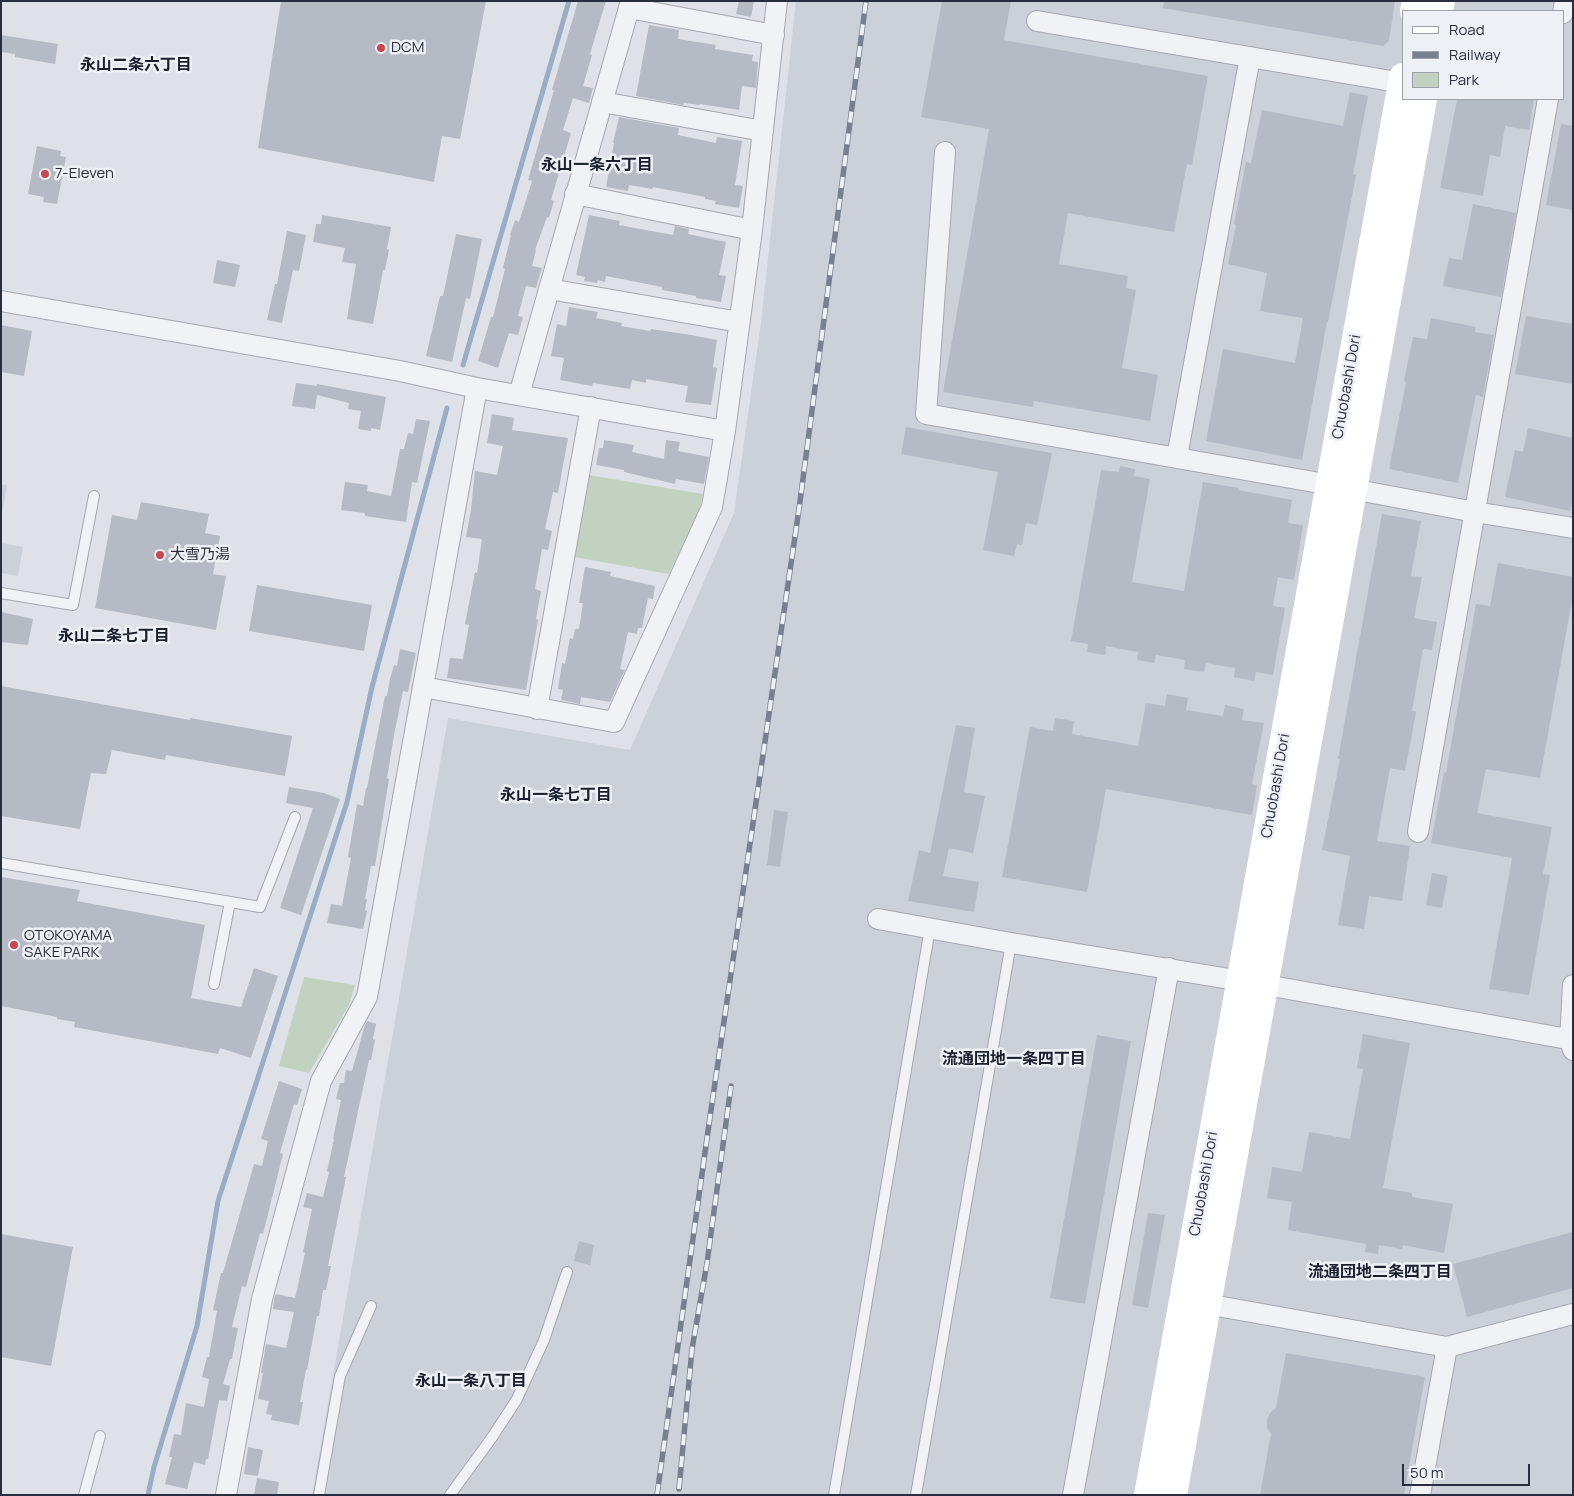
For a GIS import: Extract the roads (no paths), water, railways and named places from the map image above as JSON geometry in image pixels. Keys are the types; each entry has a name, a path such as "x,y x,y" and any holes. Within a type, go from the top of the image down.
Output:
{"main road":[{"name":"Chuobashi Dori","path":"1173,1495 1196,1303 1342,487 1402,81"},
{"name":"Chuobashi Dori","path":"1342,487 1424,100"},
{"name":"Chuobashi Dori","path":"1148,1495 1196,1303"}],"street":[{"path":"423,687 614,722 712,507 725,431 738,322 752,230 777,1"},
{"path":"519,395 630,5 774,35"},
{"path":"1038,21 1402,81"},
{"path":"1177,458 1250,57"},
{"path":"1418,832 1548,100"},
{"path":"602,102 763,130"},
{"path":"945,152 926,414 1573,528"},
{"path":"575,194 752,230"},
{"path":"549,289 738,322"},
{"path":"1,301 400,371 477,388 725,431"},
{"path":"226,1495 262,1298 321,1081 367,997 477,388"},
{"path":"537,709 591,407"},
{"path":"878,919 1011,943 1254,982 1572,1043 1573,984"},
{"path":"1073,1495 1168,968"},
{"path":"1196,1303 1447,1347 1573,1314"},
{"path":"1420,1495 1447,1347"}],"lane":[{"path":"1,593 73,605 94,496"},
{"path":"1,863 260,907 295,817"},
{"path":"214,984 230,902"},
{"path":"834,1495 930,928"},
{"path":"916,1495 1011,943"},
{"path":"450,1495 517,1399 544,1340 567,1272"},
{"path":"319,1495 340,1376 371,1306"},
{"path":"84,1495 100,1436"}],"waterway":[{"path":"463,365 569,1"},
{"path":"148,1495 154,1467 197,1326 218,1201 347,802 372,687 447,408"}],"railway":[{"path":"657,1495 799,509 866,1"},
{"path":"679,1489 692,1349 707,1263 731,1086"}],"place":[{"name":"DCM","path":"381,48"},
{"name":"7-Eleven","path":"45,174"},
{"name":"大雪乃湯","path":"160,555"},
{"name":"OTOKOYAMA SAKE PARK","path":"14,945"}],"district":[{"name":"永山二条六丁目","path":"136,66"},
{"name":"永山一条六丁目","path":"597,166"},
{"name":"永山二条七丁目","path":"114,637"},
{"name":"永山一条七丁目","path":"556,796"},
{"name":"流通団地一条四丁目","path":"1014,1060"},
{"name":"流通団地二条四丁目","path":"1380,1273"},
{"name":"永山一条八丁目","path":"471,1382"}]}
